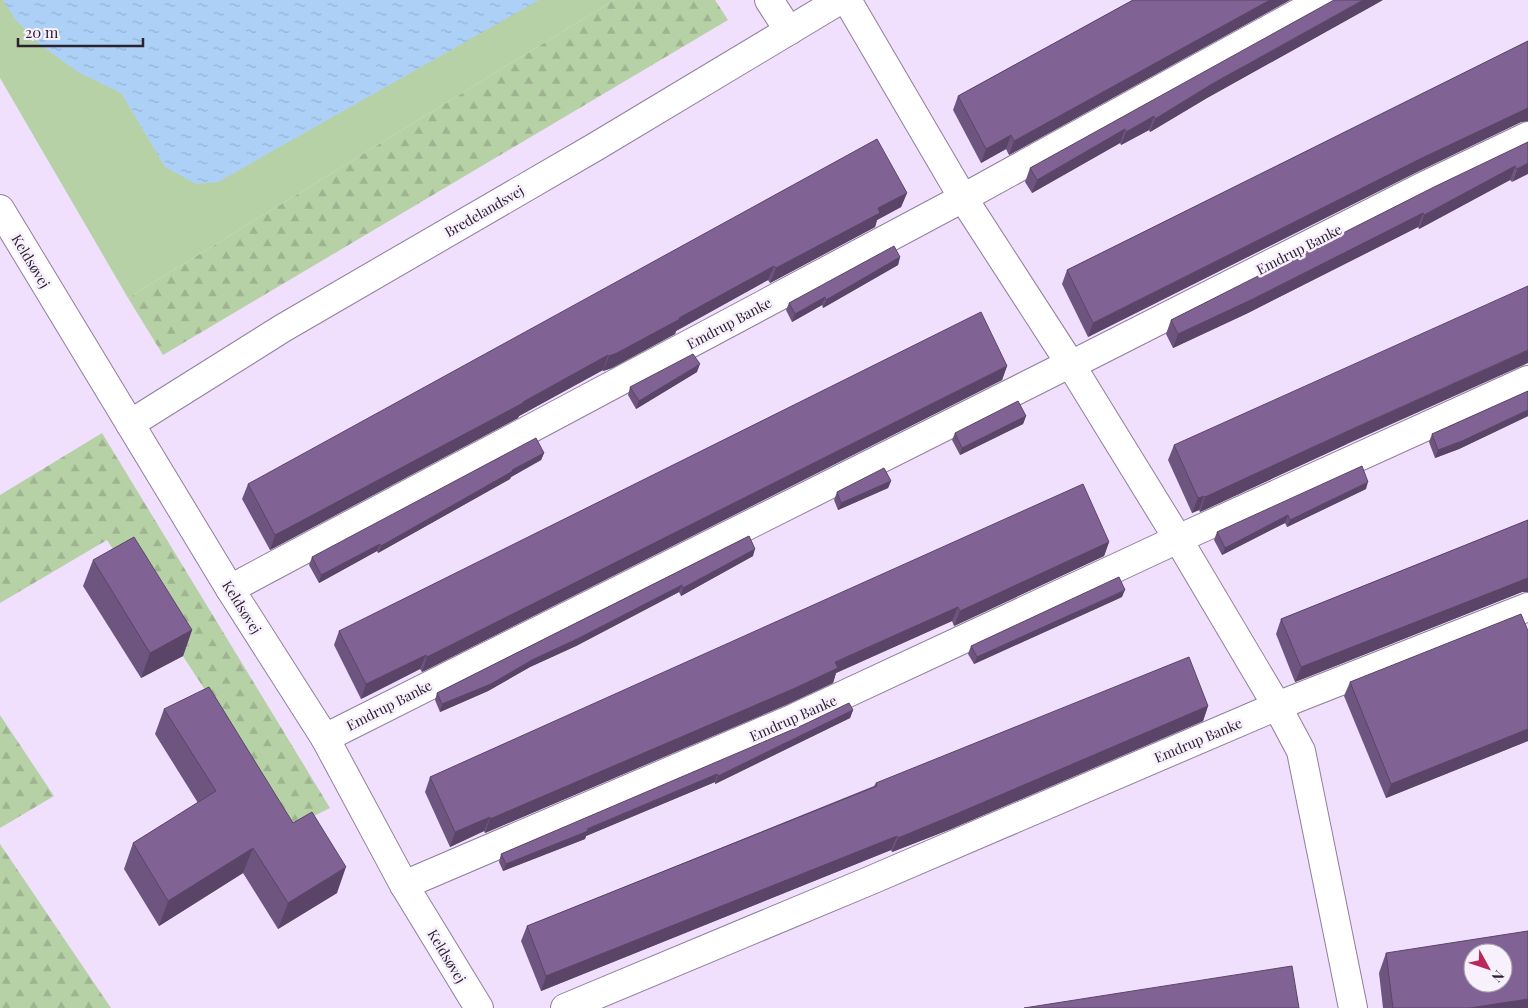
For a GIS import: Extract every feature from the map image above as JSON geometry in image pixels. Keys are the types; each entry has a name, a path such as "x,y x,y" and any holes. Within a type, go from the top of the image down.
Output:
{"street":[{"path":"768,0 789,31"},
{"name":"Bredelandsvej","path":"130,424 283,328 595,147 840,0"},
{"path":"848,0 963,198 1071,365 1178,540 1277,706 1301,751 1353,1008"},
{"name":"Emdrup Banke","path":"230,589 963,198 1322,0"},
{"name":"Emdrup Banke","path":"325,738 1052,372 1071,365 1413,191 1528,136"},
{"name":"Keldsøvej","path":"0,209 230,589 325,738 404,886 479,1008"},
{"name":"Emdrup Banke","path":"404,886 794,718 1528,380"},
{"name":"Emdrup Banke","path":"565,1008 860,885 1277,706 1528,607"}],"green space":[{"path":"0,0 614,0 128,298 0,78"},
{"path":"614,0 715,0 728,20 163,355 128,298"},
{"path":"102,433 330,808 294,826 107,540 0,603 0,495"},
{"path":"0,715 54,796 0,828"},
{"path":"0,844 111,1008 0,1008"}],"water":[{"path":"3,0 539,0 218,182 196,184 165,167 121,93 78,72 38,43 15,19"}],"building":[{"path":"1133,0 1270,0 1014,141 1011,135 986,149 958,96"},
{"path":"1334,0 1363,0 1212,84 1155,119 1154,116 1126,132 1125,129 1037,180 1030,168"},
{"path":"1528,41 1528,108 1420,159 1093,323 1067,270"},
{"path":"877,139 907,193 878,208 880,213 776,268 774,266 617,353 608,355 523,403 275,535 248,484"},
{"path":"1528,142 1528,163 1517,169 1515,166 1424,215 1423,213 1253,299 1178,334 1171,320 1434,187"},
{"path":"894,246 900,257 826,300 825,297 795,314 789,303"},
{"path":"1528,286 1528,350 1205,497 1198,498 1174,445"},
{"path":"981,312 1007,366 427,657 426,655 366,684 339,631"},
{"path":"693,354 700,364 639,401 630,387"},
{"path":"1528,391 1528,410 1462,441 1438,450 1432,434"},
{"path":"1018,401 1026,416 962,448 955,433"},
{"path":"536,438 544,453 381,546 380,544 321,575 312,557"},
{"path":"1362,466 1368,482 1290,520 1288,515 1225,548 1217,532"},
{"path":"884,468 891,481 841,503 837,492"},
{"path":"1083,484 1109,542 960,611 958,607 835,662 838,668 793,689 490,819 490,817 455,832 430,777"},
{"path":"1528,520 1528,578 1301,667 1281,619"},
{"path":"749,536 755,549 683,588 682,585 532,660 491,684 442,704 437,693"},
{"path":"134,537 192,630 150,653 93,560"},
{"path":"1119,577 1125,590 977,657 971,646"},
{"path":"1521,614 1528,631 1528,729 1391,784 1350,682"},
{"path":"1189,657 1208,706 898,838 897,836 546,976 527,926 877,786 876,783"},
{"path":"209,687 293,823 312,812 346,867 288,903 253,848 168,901 133,843 216,791 164,709"},
{"path":"849,703 853,710 718,776 717,774 587,829 588,831 506,864 501,854 803,725"},
{"path":"1528,931 1528,999 1470,1008 1393,1008 1386,953"},
{"path":"1292,966 1299,1008 1024,1008"}]}
